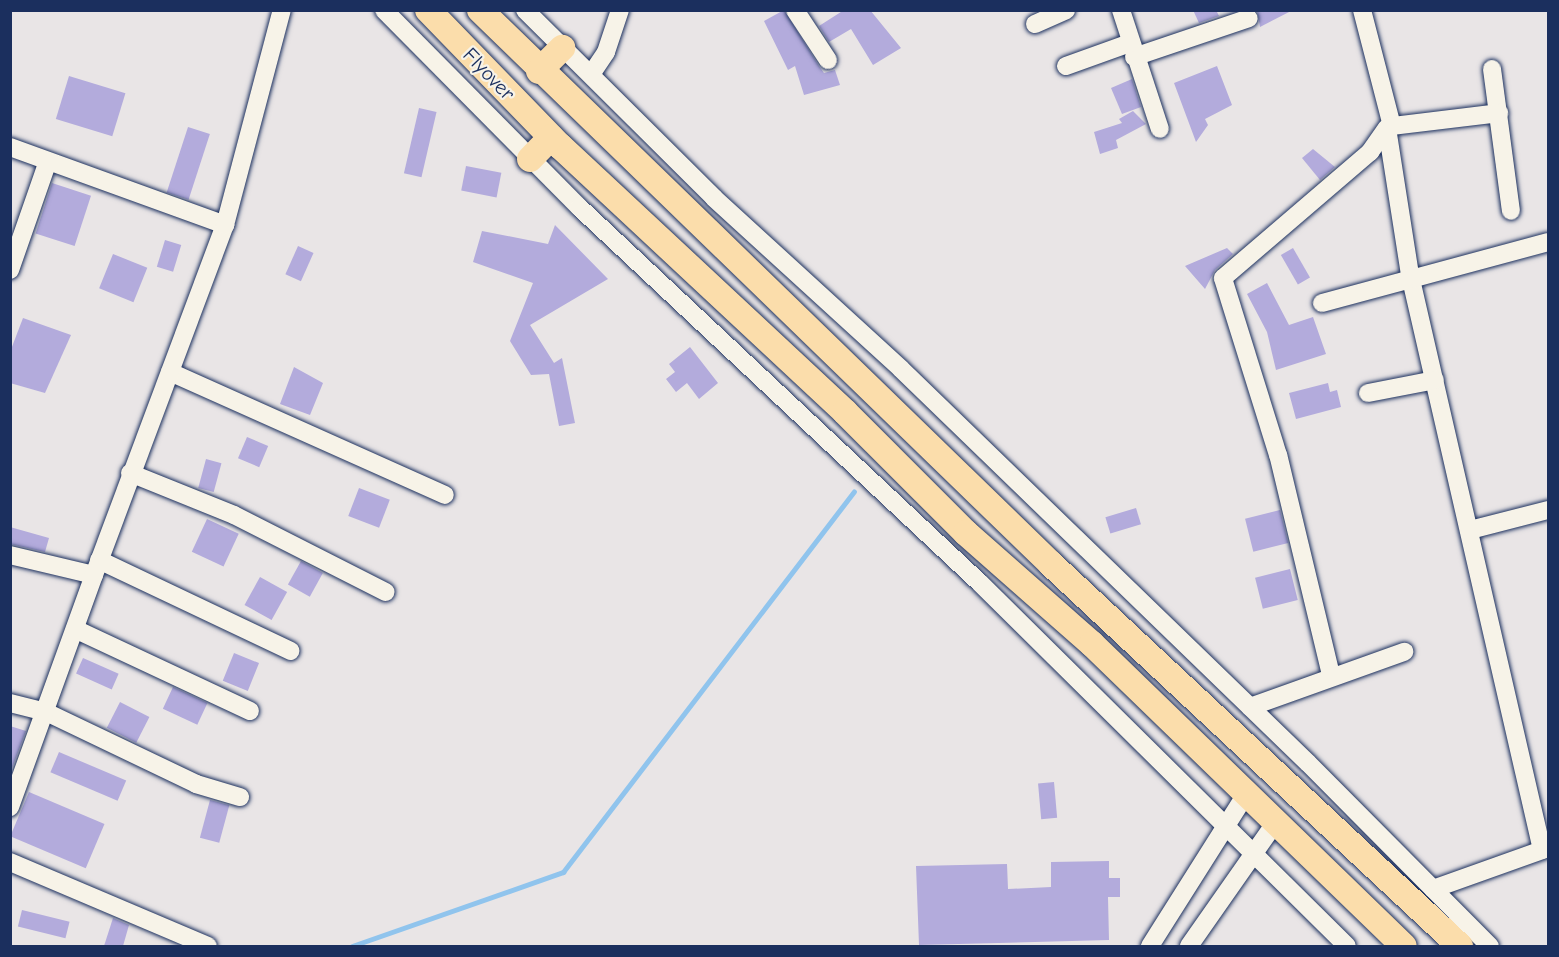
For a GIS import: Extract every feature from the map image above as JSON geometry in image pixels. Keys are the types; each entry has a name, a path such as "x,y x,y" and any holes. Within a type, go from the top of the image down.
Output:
{"highway":[{"name":"Flyover","path":"428,10 551,137 1404,946"},
{"name":"Flyover","path":"480,10 538,71 1460,946"},
{"path":"538,71 562,48"},
{"path":"530,159 551,137"}],"street":[{"path":"10,807 77,630 96,567 130,473 225,225 282,10"},
{"path":"384,10 530,159 980,583 1347,946"},
{"path":"525,10 562,48 592,73 714,198 901,369 1250,707 1490,946"},
{"path":"592,73 606,52 620,10"},
{"path":"795,10 828,60"},
{"path":"1035,24 1066,10"},
{"path":"1121,10 1132,50 1160,129"},
{"path":"1362,10 1390,127 1410,275 1545,849 1433,889"},
{"path":"1066,66 1249,18"},
{"path":"1492,69 1511,211"},
{"path":"1330,675 1278,455 1223,278 1370,152 1390,127 1499,113"},
{"path":"10,147 47,164 225,225"},
{"path":"10,270 47,164"},
{"path":"1322,303 1410,275 1548,242"},
{"path":"170,372 445,495"},
{"path":"1368,393 1435,380"},
{"path":"130,473 234,515 386,592"},
{"path":"1470,530 1548,510"},
{"path":"10,555 96,567 291,651"},
{"path":"77,630 250,711"},
{"path":"1250,707 1330,675 1404,652"},
{"path":"10,703 46,712 196,784 240,797"},
{"path":"1150,946 1246,794"},
{"path":"1189,946 1275,823"},
{"path":"10,862 208,946"}],"building":[{"path":"784,10 824,73 835,70 840,85 804,95 795,66 788,70 764,21"},
{"path":"844,10 870,10 901,48 873,65 851,29 829,42 819,26"},
{"path":"1193,10 1216,10 1219,16 1199,23"},
{"path":"1257,10 1293,10 1260,27"},
{"path":"1217,66 1232,105 1205,119 1208,125 1196,142 1174,83"},
{"path":"69,76 125,93 112,136 56,119"},
{"path":"1132,79 1141,107 1122,114 1111,88"},
{"path":"419,108 437,112 421,177 404,173"},
{"path":"1133,111 1146,124 1116,140 1118,148 1100,154 1094,132 1122,123 1119,119"},
{"path":"188,127 210,134 189,200 167,193"},
{"path":"1313,149 1335,167 1320,180 1302,158"},
{"path":"466,166 501,173 497,197 461,191"},
{"path":"52,183 91,196 75,246 36,233"},
{"path":"555,225 608,279 530,325 554,363 562,358 575,423 559,426 549,374 531,375 510,341 533,283 473,262 482,231 548,244"},
{"path":"165,240 181,245 173,272 157,267"},
{"path":"298,246 314,253 301,281 285,274"},
{"path":"1227,248 1233,254 1215,270 1205,289 1185,266"},
{"path":"1293,248 1310,277 1298,284 1281,255"},
{"path":"113,254 147,268 133,302 99,288"},
{"path":"1267,283 1289,325 1313,317 1326,354 1276,370 1267,332 1247,294"},
{"path":"23,318 71,335 45,393 10,383 10,352"},
{"path":"690,347 718,383 699,399 687,383 676,392 666,379 675,372 669,364"},
{"path":"294,367 323,383 310,415 280,404"},
{"path":"1328,383 1330,392 1337,390 1341,407 1296,419 1289,393"},
{"path":"247,437 268,446 259,467 238,458"},
{"path":"206,459 221,463 214,492 198,488"},
{"path":"359,488 390,500 379,528 348,516"},
{"path":"1136,508 1141,524 1110,534 1105,517"},
{"path":"1280,510 1288,543 1253,552 1245,519"},
{"path":"207,519 239,534 224,566 192,552"},
{"path":"10,527 49,538 45,552 10,544"},
{"path":"301,561 323,573 310,597 288,585"},
{"path":"1290,569 1298,600 1263,609 1255,578"},
{"path":"260,577 287,592 272,620 244,605"},
{"path":"234,653 259,663 248,691 223,681"},
{"path":"83,658 119,674 112,689 76,674"},
{"path":"173,687 207,703 197,725 163,709"},
{"path":"120,702 149,717 136,743 107,728"},
{"path":"10,726 26,731 11,771 10,771"},
{"path":"59,752 126,781 118,801 50,772"},
{"path":"1054,782 1057,818 1041,819 1038,783"},
{"path":"29,792 104,824 86,868 10,836"},
{"path":"210,800 229,805 219,843 200,838"},
{"path":"1109,861 1109,878 1120,878 1120,897 1108,897 1109,940 919,945 916,866 1007,864 1008,889 1051,887 1051,862"},
{"path":"22,910 70,922 65,938 18,926"},
{"path":"113,918 129,925 123,946 104,946"}],"waterway":[{"path":"352,946 563,872 854,491"}]}
